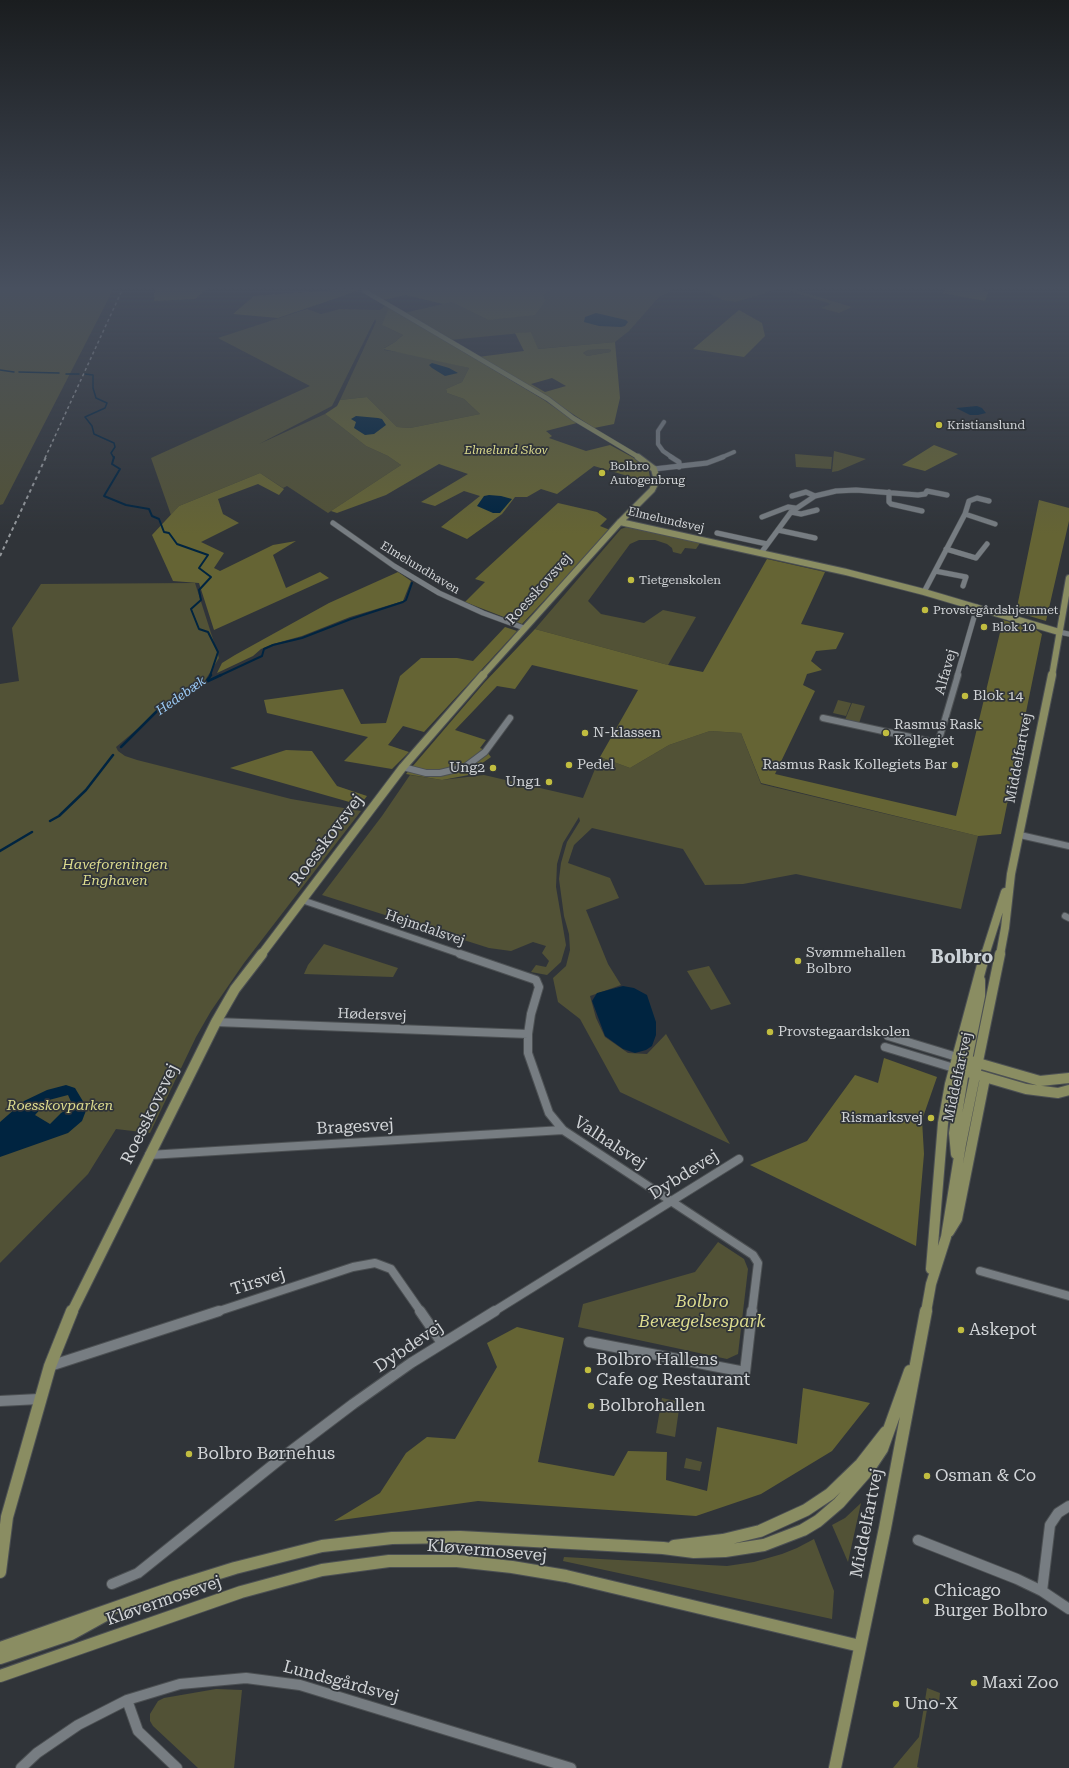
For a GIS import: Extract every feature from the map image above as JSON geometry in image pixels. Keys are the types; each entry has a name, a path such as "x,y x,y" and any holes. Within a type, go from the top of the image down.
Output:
{"main road":[{"path":"497,369 552,401 573,418 642,459 654,470"},
{"name":"Elmelundsvej","path":"620,522 655,485 657,475 654,470"},
{"name":"Elmelundsvej","path":"620,522 846,572 924,592 1059,632"},
{"name":"Roesskovsvej","path":"0,1533 7,1517 50,1366 70,1317 149,1155 216,1022 235,989 403,767 524,628 620,522"},
{"name":"Middelfartvej","path":"957,1057 980,969 1011,874 1069,578"},
{"name":"Middelfartvej","path":"930,1284 946,1237 974,1074 1005,928 1011,874"},
{"path":"974,1074 967,1060 980,996 980,969"},
{"path":"957,1169 954,1133 959,1069 957,1057 1040,1081 1069,1078"},
{"path":"959,1069 985,1078 1042,1092 1058,1093 1069,1090"},
{"name":"Middelfartvej","path":"835,1768 885,1528 930,1284 943,1123 959,1069"},
{"path":"946,1237 957,1219 985,1078"},
{"name":"Kløvermosevej","path":"0,1648 124,1604 235,1568 322,1546 384,1539 460,1537 663,1548 694,1552 724,1551 764,1545 803,1530 839,1503 868,1470 882,1449 893,1422 920,1339"},
{"name":"Kløvermosevej","path":"663,1548 723,1540 760,1532 806,1510 830,1494 861,1464 893,1422"},
{"name":"Roesskovsvej","path":"0,1572 7,1517"},
{"name":"Kløvermosevej","path":"0,1676 242,1592 322,1570 389,1561 457,1561 512,1567 566,1576 860,1646"},
{"path":"0,1658 71,1634 124,1604"}],"street":[{"path":"664,422 658,431 658,444 663,451 679,462 679,467"},
{"path":"654,470 707,463 734,452"},
{"path":"761,553 791,512 795,508 816,496 846,490 918,495 925,494 928,491 947,495"},
{"path":"792,496 806,492 816,496"},
{"path":"889,492 889,502 891,504 922,511"},
{"path":"924,592 965,514 971,499 977,498 989,501"},
{"path":"762,517 788,507 795,508"},
{"path":"791,512 801,514 817,510"},
{"path":"965,514 995,524"},
{"name":"Elmelundhaven","path":"333,523 394,566 439,593 483,613 524,628"},
{"path":"778,530 815,538"},
{"path":"717,533 768,544"},
{"path":"946,549 976,558 987,544"},
{"path":"935,571 966,576 963,586"},
{"name":"Alfavej","path":"823,718 938,743 977,607"},
{"path":"1059,632 1069,634"},
{"path":"403,767 426,772 440,773 465,767 486,752 510,718"},
{"path":"1020,834 1069,846"},
{"name":"Hejmdalsvej","path":"302,900 532,978 538,983"},
{"name":"Valhalsvej","path":"538,983 539,987 531,1014 528,1034 528,1053 541,1094 549,1113 563,1130 753,1255 758,1263 745,1372 589,1342"},
{"name":"Hødersvej","path":"216,1022 528,1034"},
{"name":"Middelfartvej","path":"888,1036 957,1057"},
{"name":"Middelfartvej","path":"885,1047 959,1069"},
{"name":"Bragesvej","path":"149,1155 563,1130"},
{"name":"Dybdevej","path":"112,1584 138,1573 353,1404 442,1343 739,1159"},
{"name":"Tirsvej","path":"50,1366 353,1267 375,1263 384,1265 391,1269 442,1343"},
{"path":"980,1270 1069,1296"},
{"path":"0,1400 40,1399"},
{"path":"1042,1591 1050,1525 1058,1513 1069,1506"},
{"path":"918,1540 1017,1579 1042,1591 1069,1609"},
{"name":"Lundsgårdsvej","path":"21,1768 37,1753 78,1725 127,1700 180,1684 246,1678 300,1685 571,1768"},
{"path":"127,1700 138,1731 178,1768"}],"green space":[{"path":"0,369 73,369 3,504 0,505"},
{"path":"276,369 351,369 332,406 259,444 325,414 366,446 388,456 401,465 328,513 287,486 283,488 260,473 179,506 171,515 151,458 310,386"},
{"path":"355,369 469,369 462,382 446,389 447,393 464,399 480,414 410,428 397,427 367,397 340,400"},
{"name":"Elmelund Skov","path":"469,369 492,369 544,400 577,423 546,431 552,436 549,438 586,451 610,445 645,464 649,472 651,483 594,466 557,494 541,489 527,497 515,497 502,514 467,539 441,527 480,496 464,491 435,506 421,502 468,474 439,464 386,495 337,513 331,511 401,465 388,456 366,446 325,414 337,406 340,400 367,397 397,427 410,428 480,414 464,399 447,393 446,389 462,382"},
{"path":"498,369 617,369 620,398 614,424 594,428 550,399","holes":["552,378 566,386 545,392 531,384"]},
{"path":"934,445 958,454 925,471 902,465"},
{"path":"834,451 866,459 838,471 832,472"},
{"path":"795,454 832,457 831,469 796,467"},
{"path":"260,473 284,489 279,495 258,484 218,499 223,514 239,523 201,542 224,553 214,568 220,571 273,545 296,541 273,555 286,588 320,572 329,578 214,630 199,583 173,581 152,535 179,506"},
{"path":"1039,500 1069,508 1069,521 1046,621 1016,612"},
{"path":"558,503 597,512 607,519 600,526 610,530 522,624 465,602 485,582 475,579"},
{"path":"627,527 700,543 696,549 685,548 681,554 673,552 672,548 667,544 655,540 639,540 630,544 588,601 601,614 644,623 663,610 696,617 668,665 535,629 621,529"},
{"path":"767,559 825,572 801,624 844,633 836,649 816,651 811,661 822,670 807,674 803,685 815,691 775,774 956,816 1003,620 1035,629 1042,634 1001,834 978,836 761,783 741,733 710,731 669,745 630,768 600,757 638,690 532,665 515,689 497,686 455,730 486,740 480,748 485,750 491,757 481,764 474,774 442,780 406,774 484,683 535,629 668,665 703,672"},
{"path":"398,572 411,581 403,601 350,617 302,636 273,644 261,649 253,656 217,673 222,663 235,655 329,603"},
{"name":"Haveforeningen Enghaven","path":"195,583 219,658 204,682 174,698 116,747 118,751 125,756 137,760 291,799 361,811 244,963 211,1011 196,1037 150,1133 116,1129 88,1174 0,1263 0,684 19,681 12,628 41,584"},
{"path":"505,627 517,631 424,732 403,726 388,745 409,752 392,769 344,761 368,737 267,713 264,700 343,689 361,724 386,723 400,676 421,658 457,658 473,661"},
{"path":"838,700 851,703 846,716 833,713"},
{"path":"852,703 865,706 859,723 845,720"},
{"path":"710,731 741,733 761,784 978,836 961,909 796,874 743,884 705,885 683,849 592,828 574,845 568,863 610,878 619,898 586,910 608,964 621,985 590,996 596,1018 605,1037 628,1053 647,1054 666,1034 730,1144 620,1092 580,1019 558,1002 553,978 566,966 570,950 569,934 564,916 559,879 561,863 567,842 580,821 579,817 563,843 557,864 556,887 566,945 561,962 547,975 531,972 536,965 546,967 549,961 542,953 546,946 533,942 511,951 489,948 322,895 382,816 410,775 442,780 484,775 583,798 600,757 630,768 669,745"},
{"path":"286,750 312,751 337,786 367,796 360,805 230,768"},
{"path":"324,944 398,968 393,977 304,974 308,965"},
{"path":"709,966 731,1004 711,1010 687,971"},
{"path":"884,1058 937,1077 922,1120 924,1154 916,1246 750,1165 807,1141 855,1075 878,1083"},
{"name":"Bolbro Bevægelsespark","path":"718,1242 744,1259 748,1269 738,1354 727,1359 578,1327 583,1304 695,1272"},
{"path":"517,1327 564,1338 538,1462 614,1476 628,1451 667,1452 666,1480 707,1491 717,1427 797,1444 803,1388 870,1403 832,1451 761,1494 696,1516 478,1501 334,1521 380,1493 406,1453 427,1437 455,1439 497,1367 487,1343"},
{"path":"662,1398 680,1402 675,1437 656,1433"},
{"path":"686,1458 702,1462 700,1471 684,1468"},
{"path":"861,1503 848,1562 832,1525 845,1518"},
{"path":"814,1539 834,1591 832,1619 563,1561 564,1557 727,1566 754,1562 782,1554"},
{"path":"927,1688 940,1693 939,1702 929,1698 917,1767 920,1768 893,1768 919,1737"},
{"path":"216,1689 242,1690 234,1768 198,1768 153,1726 150,1721 150,1714 158,1701 164,1698"}],"water":[{"path":"433,369 450,369 458,373 445,376"},
{"path":"977,406 982,408 986,413 970,415 956,408"},
{"path":"356,416 382,419 386,425 374,434 365,435 354,428 356,422 351,419"},
{"path":"489,495 512,499 500,513 493,513 477,506 484,496"},
{"path":"623,986 634,988 647,995 656,1022 656,1035 652,1046 646,1050 635,1053 623,1049 605,1036 592,1001 597,993"},
{"path":"66,1085 75,1088 87,1108 82,1121 68,1133 0,1157 0,1122 24,1101 47,1090","holes":["68,1095 73,1106 61,1113 50,1124 35,1115 49,1100"]}],"waterway":[{"name":"Hedebæk","path":"0,370 14,372"},
{"name":"Hedebæk","path":"19,372 59,373"},
{"name":"Hedebæk","path":"66,374 79,374"},
{"name":"Hedebæk","path":"85,374 93,375 93,388 96,398 107,403 105,408 85,417 92,426 94,434 114,443 115,447 111,453 114,458"},
{"name":"Hedebæk","path":"114,458 112,464 120,469 104,496 126,505 149,509 152,516 159,519 164,532 169,533 177,544 208,555 199,568 211,577 199,590 201,600 191,609 199,629 208,632 218,652 210,676"},
{"path":"219,676 262,656 264,649 273,645 302,638 351,619 403,602 406,600 412,583"},
{"name":"Hedebæk","path":"206,682 211,675"},
{"path":"206,682 221,675"},
{"name":"Hedebæk","path":"121,747 160,708 206,682"},
{"name":"Hedebæk","path":"50,821 59,816 86,790 113,755"},
{"name":"Hedebæk","path":"0,851 32,832"}],"railway":[{"path":"45,458 86,369"},
{"path":"0,556 46,457"}],"place":[{"name":"Kristianslund","path":"939,425"},
{"name":"Bolbro Autogenbrug","path":"602,473"},
{"name":"Tietgenskolen","path":"631,580"},
{"name":"Provstegårdshjemmet","path":"925,610"},
{"name":"Blok 10","path":"984,627"},
{"name":"Blok 14","path":"965,696"},
{"name":"N-klassen","path":"585,733"},
{"name":"Rasmus Rask Kollegiet","path":"886,733"},
{"name":"Pedel","path":"569,765"},
{"name":"Rasmus Rask Kollegiets Bar","path":"955,765"},
{"name":"Ung2","path":"493,768"},
{"name":"Ung1","path":"549,782"},
{"name":"Svømmehallen Bolbro","path":"798,961"},
{"name":"Provstegaardskolen","path":"770,1032"},
{"name":"Rismarksvej","path":"931,1118"},
{"name":"Askepot","path":"961,1330"},
{"name":"Bolbro Hallens Cafe og Restaurant","path":"588,1370"},
{"name":"Bolbrohallen","path":"591,1406"},
{"name":"Bolbro Børnehus","path":"189,1454"},
{"name":"Osman & Co","path":"927,1476"},
{"name":"Chicago Burger Bolbro","path":"926,1601"},
{"name":"Maxi Zoo","path":"974,1683"},
{"name":"Uno-X","path":"896,1704"}],"district":[{"name":"Bolbro","path":"962,958"}],"park label":[{"name":"Roesskovparken","path":"60,1106"}]}
